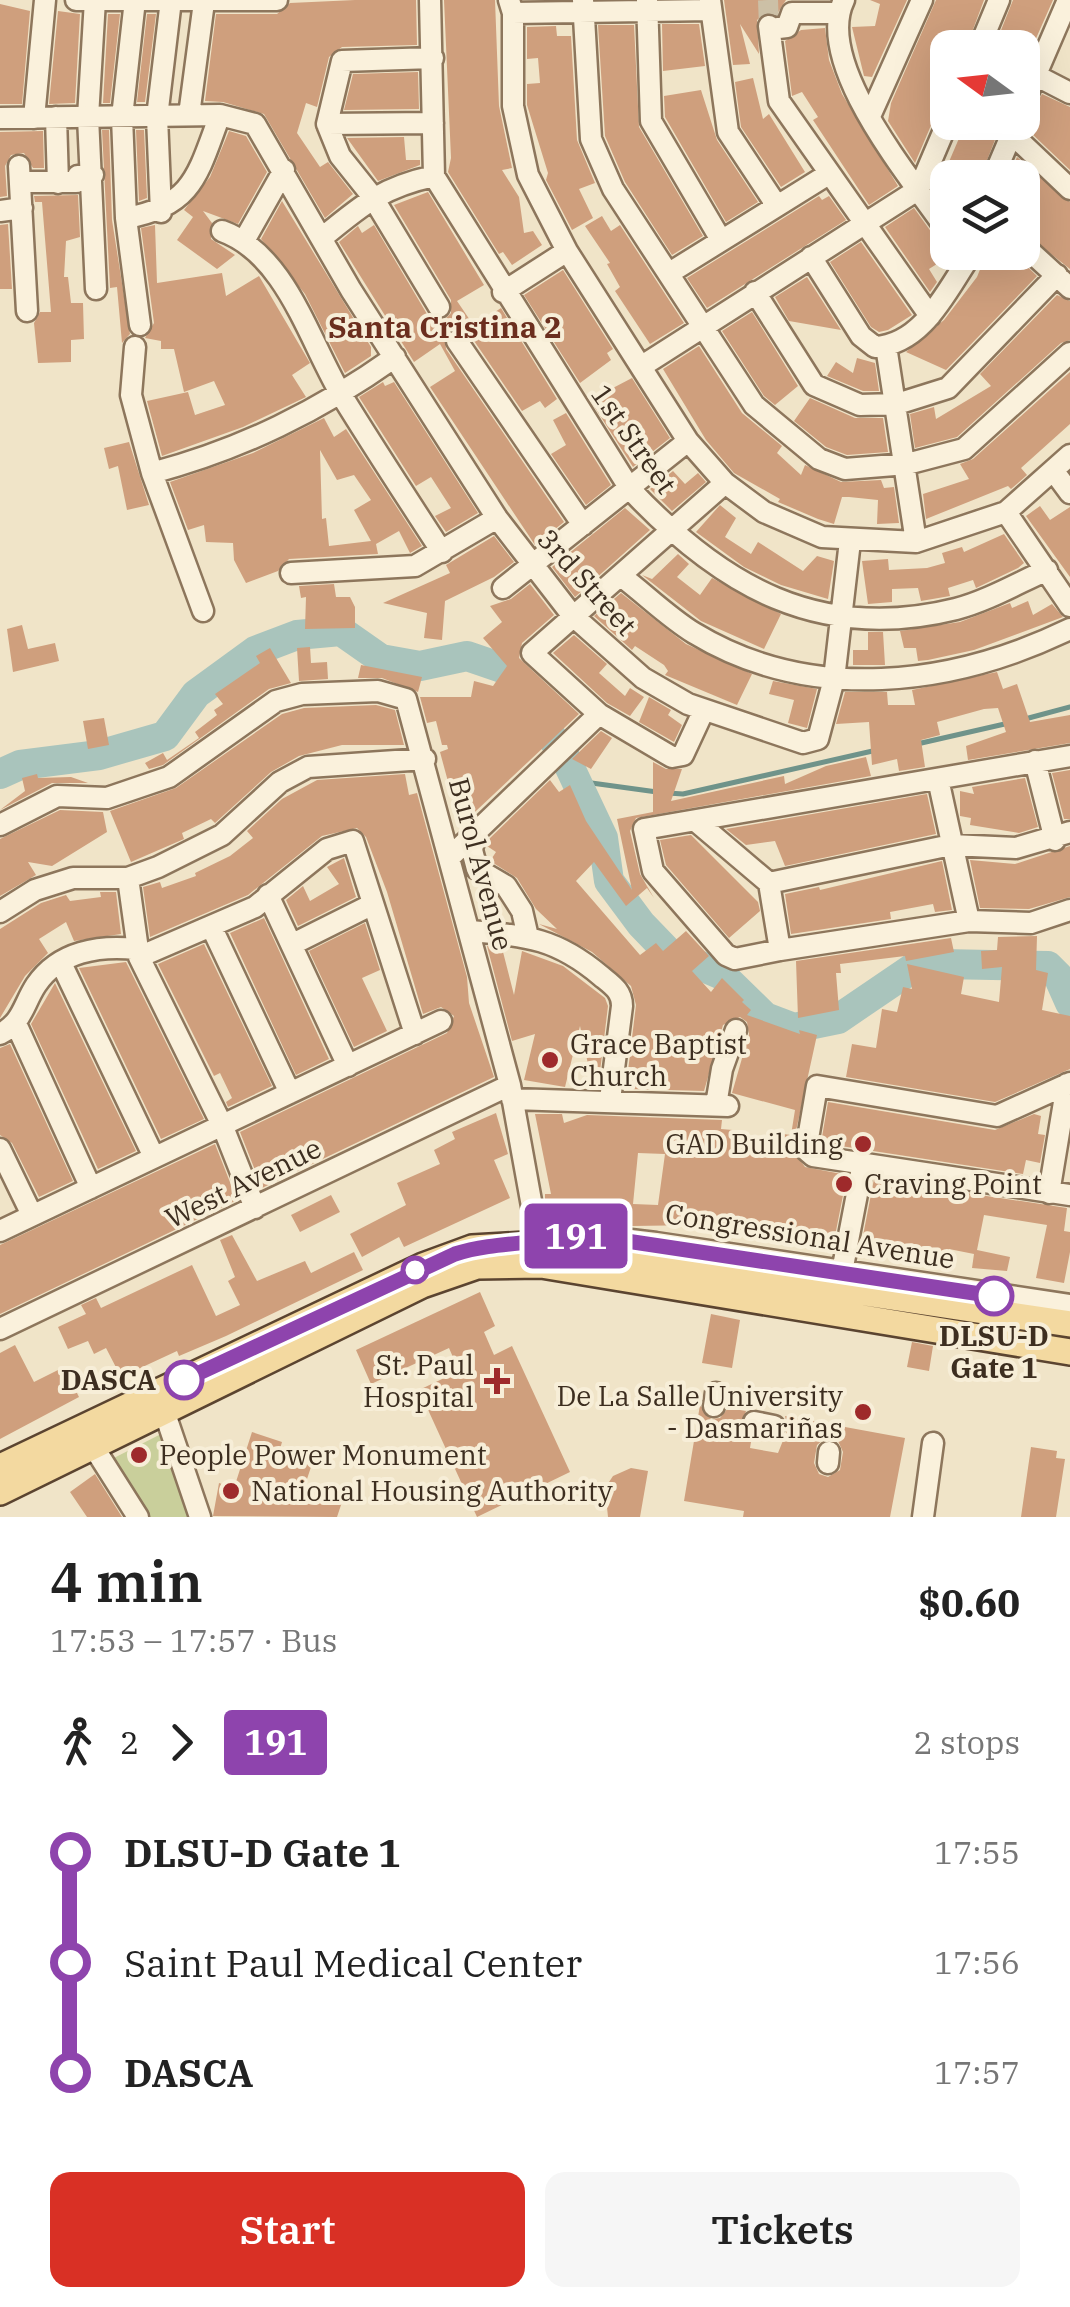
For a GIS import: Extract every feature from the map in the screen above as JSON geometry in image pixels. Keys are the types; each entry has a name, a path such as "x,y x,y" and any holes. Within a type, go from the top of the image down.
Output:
{"main road":[{"name":"Congressional Avenue","path":"0,1468 87,1438 162,1404 455,1254 488,1246 1070,1352"},
{"name":"Congressional Avenue","path":"541,1255 840,1281 1070,1324"},
{"name":"Congressional Avenue","path":"0,1492 87,1438"}],"street":[{"path":"45,0 45,117 58,183"},
{"path":"76,0 159,0"},
{"path":"96,0 88,117 96,289"},
{"path":"134,0 122,117 126,218 140,325"},
{"path":"161,212 157,117 174,0 277,0"},
{"path":"323,237 372,196 396,184 434,176 430,0"},
{"path":"870,114 922,0"},
{"path":"986,30 999,0"},
{"path":"1040,66 1068,0"},
{"path":"189,115 204,2"},
{"path":"777,206 728,132 710,5 511,6 513,106 528,175 567,251 688,441 725,483 781,520 822,536 850,541 916,542 1006,512 1070,455"},
{"path":"583,6 591,140 612,188 672,272 754,405 819,458 844,469 907,464 964,450 1070,352"},
{"path":"648,6 651,121 721,240"},
{"path":"930,205 842,64 841,6 792,14 786,27 770,28 779,101 827,175 930,316"},
{"path":"433,58 342,61 326,124 340,156 372,196 439,307"},
{"path":"1040,77 1070,93"},
{"path":"0,118 220,115 201,165 179,200 161,212 126,218"},
{"name":"3rd Street","path":"220,115 255,124 350,290 497,518 532,568 572,614 643,678 703,712 803,743 818,739 834,679"},
{"path":"326,124 433,123"},
{"path":"642,366 919,189 940,140"},
{"path":"1025,140 1070,189"},
{"path":"245,239 284,170"},
{"path":"27,310 20,174 58,183 93,175"},
{"path":"672,272 827,175"},
{"name":"1st Street","path":"434,176 630,489 672,533 753,591 840,615 883,622 958,608 1048,570"},
{"path":"0,211 22,208"},
{"path":"222,230 245,239 283,286 340,392 442,552"},
{"path":"504,292 567,251"},
{"path":"811,257 867,343 886,346 930,316 958,270"},
{"path":"754,292 814,384 860,405 897,404 948,388 1063,281 1040,260"},
{"path":"457,341 582,525"},
{"path":"886,346 916,542"},
{"path":"135,348 130,395 152,473 202,611"},
{"path":"152,473 212,457 282,428 340,392 389,348"},
{"path":"503,588 688,441"},
{"path":"1052,470 1070,493"},
{"path":"703,712 683,755 678,757 599,714 534,658 533,648 672,533 725,483"},
{"path":"1006,512 1070,606"},
{"path":"292,574 415,566 497,518"},
{"path":"834,679 850,541"},
{"path":"621,576 694,633 764,665 834,679 875,681 1010,658 1070,630"},
{"path":"0,825 57,796 107,798 169,776 276,701 302,694 378,690 406,699 425,758"},
{"path":"450,858 599,714"},
{"path":"1070,756 644,829 653,870 730,958 970,921 1031,923 1070,910"},
{"name":"Burol Avenue","path":"2,904 73,878 128,878 222,835 280,782 308,767 425,758 511,1092 541,1255"},
{"path":"769,883 951,844 1016,848 1062,836 1035,761"},
{"path":"938,778 970,921"},
{"path":"697,822 769,883 780,950"},
{"path":"476,833 472,850 476,867 506,887 522,911 528,937"},
{"path":"91,1188 8,1030 36,984 60,963 93,948 138,954 212,926 255,907 327,849 354,841 415,1034"},
{"path":"128,878 138,954 222,1127 254,1208"},
{"path":"268,895 348,1066"},
{"path":"293,944 374,904"},
{"path":"212,926 290,1093"},
{"path":"470,931 528,937 564,947 619,991 622,1006 610,1100"},
{"path":"60,963 154,1157"},
{"path":"0,1232 440,1021"},
{"path":"511,1092 722,1105 722,1069 736,1030"},
{"path":"1068,1084 1060,1194 808,1154 817,1086 998,1116 1068,1084"},
{"name":"West Avenue","path":"0,1329 511,1092"},
{"path":"0,1149 32,1215"},
{"path":"840,1281 862,1163"},
{"name":"Congressional Avenue","path":"840,1281 1070,1306"},
{"path":"162,1404 200,1517"},
{"path":"87,1438 138,1517"},
{"path":"923,1517 933,1442"}],"green space":[{"path":"161,1434 188,1517 147,1517 108,1461"}],"building":[{"path":"416,0 417,45 342,47 329,57 317,107 306,103 297,133 320,167 328,162 353,194 325,218 264,114 205,101 216,14 277,14 290,3"},
{"path":"444,0 495,0 499,106 512,168 502,170 519,197 524,233 533,231 542,245 512,265 503,252 499,254 448,172 451,158"},
{"path":"724,0 786,0 777,14 766,13 757,20 759,54 740,24 750,64 733,65"},
{"path":"870,0 907,0 872,77 864,76 852,27 875,26 880,4"},
{"path":"936,0 984,0 973,30 930,30 930,128 915,163 888,121 891,103"},
{"path":"1013,0 1053,0 1040,30 1001,30"},
{"path":"0,4 30,11 22,104 0,104"},
{"path":"58,11 80,14 75,103 49,104"},
{"path":"108,14 120,14 110,103 103,103"},
{"path":"147,14 156,14 145,102 137,102"},
{"path":"662,24 699,24 705,66 663,71"},
{"path":"598,25 634,25 639,127 703,236 672,255 625,182 605,136"},
{"path":"556,26 557,36 571,36 577,140 595,183 579,189 593,218 572,230 546,180 548,173 527,105 527,84 540,83 538,58 527,59 527,27"},
{"path":"825,28 829,60 842,94 898,186 869,205 813,120 818,117 802,92 792,96 785,41 801,30"},
{"path":"418,72 419,109 344,110 353,74"},
{"path":"753,78 763,119 769,114 805,172 781,187 741,127 735,82"},
{"path":"701,90 717,140 758,202 726,222 665,117 664,96"},
{"path":"1042,94 1070,107 1070,170 1038,140"},
{"path":"102,130 109,130 112,220 130,334 122,343 117,287 110,288"},
{"path":"136,130 144,130 147,198 139,201"},
{"path":"43,131 44,168 33,168 24,153 11,155 5,166 7,196 0,197 0,132"},
{"path":"229,131 246,136 267,172 238,224 203,211 212,223 211,239 235,255 217,269 177,240 193,217 184,210 210,177"},
{"path":"404,137 406,160 420,160 420,165 378,181 347,138"},
{"path":"958,140 995,140 987,160 950,160"},
{"path":"1040,177 1070,202 1070,269 1040,245"},
{"path":"428,192 484,285 457,301 474,326 501,308 557,399 545,408 540,401 522,411 468,332 455,328 445,334 446,349 564,522 535,545 430,387 455,371 440,344 414,362 339,242 358,226 362,233 374,225 427,314 445,319 451,313 451,300 394,205"},
{"path":"78,195 80,237 66,241 64,277 68,277 71,303 83,303 84,339 71,340 71,362 38,363 34,323 40,312 51,312 42,202 35,202 34,196"},
{"path":"819,196 822,200 829,196 846,220 707,308 687,278"},
{"path":"282,201 371,347 371,356 345,373 305,294 261,239"},
{"path":"914,208 930,230 929,269 937,282 930,292 885,227"},
{"path":"602,216 611,231 620,225 684,323 650,344 615,291 620,287 607,264 610,263 585,226"},
{"path":"8,224 12,289 0,289 0,225"},
{"path":"155,225 157,283 222,273 226,296 259,276 310,363 292,375 306,397 243,427 162,456 147,401 188,392 195,415 225,405 214,381 184,392 174,349 161,349 161,341 145,338 154,323 141,228"},
{"path":"861,242 912,315 888,330 879,332 871,327 830,262"},
{"path":"563,270 613,349 607,353 611,360 580,383 524,295"},
{"path":"980,270 1031,270 1037,276 946,370 906,352 944,320"},
{"path":"807,277 841,330 789,321 775,297"},
{"path":"1057,295 1070,301 1070,340 1061,343 957,437 915,448 910,414 934,407 936,419 991,386 980,374"},
{"path":"752,312 798,386 775,405 764,396 722,331"},
{"path":"699,346 742,413 782,446 777,453 801,475 805,465 841,482 881,480 884,488 894,487 899,523 877,524 878,500 842,497 834,524 778,502 780,499 734,473 706,440 663,369"},
{"path":"857,358 875,363 879,391 863,391 827,376 836,362 853,373"},
{"path":"1070,372 1070,424 1021,468 1027,475 1011,489 1008,486 926,519 923,494 969,479 960,464 973,459"},
{"path":"632,378 670,438 633,467 590,400"},
{"path":"383,382 385,386 394,382 478,513 446,532 435,516 451,508 431,477 416,486 359,397"},
{"path":"810,398 855,418 883,418 888,452 847,455 826,447 794,421"},
{"path":"566,413 611,485 586,505 551,454 566,445 553,420"},
{"path":"324,418 334,437 346,429 422,546 410,553 399,531 376,544 378,554 289,559 278,571 246,583 234,560 233,543 206,542 204,525 188,530 170,482 253,453","holes":["320,450 337,480 354,475 371,500 354,510 371,541 329,546 326,518 322,519"]},
{"path":"129,442 149,505 127,510 118,466 109,469 104,448"},
{"path":"673,471 685,484 698,473 706,482 672,511 650,489"},
{"path":"720,505 736,518 725,537 751,554 758,542 803,571 817,556 834,561 828,599 781,585 744,567 696,532"},
{"path":"1040,506 1050,520 1070,507 1070,577 1026,516"},
{"path":"625,508 650,530 575,597 552,567"},
{"path":"1004,534 1024,563 1018,568 976,588 973,580 948,588 950,596 921,601 918,588 892,589 892,602 868,604 862,561 888,559 889,570 927,568 945,563 942,553 962,547 964,552"},
{"path":"494,536 514,562 494,577 445,601 442,640 424,638 427,613 383,603 450,573 446,565"},
{"path":"678,554 689,564 677,577 700,595 712,578 781,614 764,649 701,621 642,575 652,579"},
{"path":"334,584 336,597 350,597 355,607 355,628 305,629 306,597 301,598 299,586"},
{"path":"530,584 554,615 522,643 519,658 579,714 460,826 440,752 448,749 447,745 442,745 436,721 427,723 420,697 471,697 474,681 493,686 507,666 483,638 502,622 490,606 511,599"},
{"path":"621,593 686,644 752,674 737,705 665,675 668,671 664,665 635,646 632,650 594,616"},
{"path":"1028,601 1033,615 1052,604 1063,617 974,650 928,660 918,661 916,648 904,648 900,631 960,622 1010,603 1012,608"},
{"path":"22,625 28,649 55,643 59,661 13,672 7,629"},
{"path":"868,632 883,632 885,665 853,665 853,650 868,650"},
{"path":"574,635 607,664 599,673 625,696 630,688 644,697 630,716 607,703 553,653"},
{"path":"310,647 311,663 327,662 328,679 299,681 297,648"},
{"path":"270,648 291,683 269,689 163,765 149,769 145,763 163,753 167,760 199,738 195,732 217,715 214,710 223,704 215,694 260,663 256,656"},
{"path":"361,665 422,677 418,692 382,678 358,678"},
{"path":"997,672 1003,689 1017,684 1030,722 1070,715 1070,743 968,760 966,746 1006,732 998,708 984,709 937,722 940,735 921,740 925,767 899,771 897,759 872,765 869,722 836,724 845,692 887,692 888,705 915,705 912,690"},
{"path":"773,681 817,689 807,728 788,723 794,700 769,694"},
{"path":"649,697 671,710 668,715 682,725 674,742 639,722"},
{"path":"376,705 395,710 404,745 342,745 299,756 271,772 215,823 211,819 182,833 184,839 131,862 110,811 176,788 282,714 304,708"},
{"path":"104,718 109,745 88,749 83,721"},
{"path":"601,731 612,738 591,769 572,759"},
{"path":"866,757 871,776 636,818 630,831 640,874 654,898 647,888 626,906 594,862 576,881 640,955 656,943 663,951 686,931 709,956 692,971 711,992 722,978 751,1010 747,1015 800,1034 799,1030 817,1035 792,1149 805,1167 847,1175 834,1241 806,1236 804,1244 786,1243 700,1225 632,1226 581,1220 550,1226 545,1194 551,1194 535,1114 562,1114 564,1123 587,1115 722,1120 721,1129 744,1131 743,1141 774,1144 775,1133 791,1135 795,1110 732,1093 749,1034 747,1022 740,1017 723,1025 704,1091 631,1089 634,1072 628,1071 636,1005 631,986 592,952 539,924 557,929 536,909 517,878 490,861 496,852 487,846 489,839 550,780 559,792 570,785 586,821 632,890 617,819 653,812 653,762 666,769 682,769 671,801 784,776 785,784 826,766","holes":["638,1153 665,1154 658,1205 633,1204"]},
{"path":"1070,770 1070,819 1064,819 1052,773"},
{"path":"37,774 38,778 71,777 88,783 52,783 0,810 25,791 22,778"},
{"path":"405,774 409,795 417,793 467,977 469,1003 494,1077 262,1188 240,1132 447,1033 454,1016 441,1007 423,1014 387,892 366,837 357,828 322,836 248,895 150,937 143,887 160,882 162,888 196,876 195,873 230,856 253,838 247,831 282,799 317,780"},
{"path":"1025,778 1038,827 1019,833 970,825 971,818 960,816 960,791 974,794 972,787"},
{"path":"927,794 936,834 785,866 775,841 746,845 726,829"},
{"path":"60,810 103,812 107,832 52,866 28,862 36,875 0,896 0,839"},
{"path":"691,835 758,902 760,911 729,938 666,865 660,840"},
{"path":"1070,846 1070,897 1029,909 980,908 970,860 1015,864"},
{"path":"344,858 356,897 298,926 286,900 303,886 310,901 339,884 327,867"},
{"path":"942,861 952,910 935,912 933,904 890,912 891,919 791,934 785,894 819,887 820,890"},
{"path":"100,892 116,892 121,934 74,941 66,922 39,939 48,953 25,976 0,1018 0,929 41,903 66,895 70,901 101,897"},
{"path":"264,918 329,1059 296,1075 230,933"},
{"path":"365,923 380,970 362,978 387,1031 354,1047 309,951"},
{"path":"1037,936 1036,970 1048,973 1042,1010 1070,1016 1070,1069 995,1102 846,1077 852,1044 876,1048 882,1009 897,1012 903,987 912,989 907,964 964,977 961,994 999,1002 1002,967 982,969 981,951 997,950 998,937"},
{"path":"951,938 954,952 906,961 905,956 840,964 841,973 836,973 839,1010 798,1018 796,961"},
{"path":"204,944 272,1086 228,1107 226,1102 232,1098 220,1073 214,1076 158,964"},
{"path":"487,946 502,948 514,995 522,951 563,966 605,998 608,1006 598,1088 593,1088 580,1026 565,1087 524,1080 535,1034 512,1041"},
{"path":"126,962 204,1119 161,1139 79,968"},
{"path":"55,983 136,1151 98,1169 31,1024"},
{"path":"10,1044 73,1181 39,1197 12,1143 0,1135 0,1048"},
{"path":"828,1102 995,1130 1034,1114 1041,1116 1038,1134 1045,1135 1040,1163 1026,1160 1023,1174 821,1143"},
{"path":"496,1113 508,1154 494,1160 510,1198 404,1247 399,1237 362,1257 350,1234 406,1205 397,1183 440,1164 434,1150 455,1139 452,1132"},
{"path":"215,1144 237,1200 0,1314 0,1245"},
{"path":"874,1179 1067,1208 1064,1231 1070,1232 1070,1252 1064,1283 1036,1278 1047,1225 984,1215 977,1250 1010,1257 1007,1271 972,1268 974,1254 949,1249 946,1261 861,1246"},
{"path":"331,1195 340,1212 300,1232 291,1215"},
{"path":"232,1235 257,1281 305,1261 311,1273 354,1252 363,1270 226,1336 179,1356 177,1351 121,1377 106,1348 94,1354 88,1341 68,1349 58,1327 86,1314 81,1305 96,1298 101,1308 192,1265 216,1316 240,1305 228,1281 235,1277 220,1240"},
{"path":"480,1292 495,1326 484,1332 494,1355 512,1346 570,1472 477,1517 419,1390 459,1371 449,1348 371,1384 356,1350"},
{"path":"711,1314 740,1320 732,1368 702,1363"},
{"path":"912,1342 933,1346 929,1371 907,1367"},
{"path":"15,1345 34,1382 64,1367 79,1397 0,1439 0,1353"},
{"path":"700,1405 711,1419 720,1418 728,1408 746,1411 741,1425 752,1436 750,1448 778,1453 788,1428 785,1416 905,1438 890,1517 743,1517 744,1511 684,1501","holes":["824,1439 838,1441 843,1452 840,1470 828,1477 819,1474 814,1463 817,1445"]},
{"path":"252,1432 282,1442 280,1449 313,1461 304,1488 342,1502 337,1517 213,1516 219,1483 234,1488"},
{"path":"1031,1447 1057,1451 1056,1458 1065,1459 1056,1517 1021,1517"},
{"path":"631,1468 648,1471 640,1517 608,1517 605,1488 613,1476"},
{"path":"95,1474 122,1517 87,1517 70,1492"}],"waterway":[{"path":"0,774 20,765 99,755 165,736 196,694 255,651 297,635 341,631 381,659 420,666 467,656 505,669 564,755 603,838 609,881 641,924 668,952 722,975 765,1017 794,1028 838,1019 913,968 941,964 1048,966 1058,976 1070,1003"},
{"path":"1025,719 1070,707"},
{"path":"917,744 1009,723"},
{"path":"668,793 683,794 877,750"},
{"path":"577,781 657,792"}],"tunnel":[{"path":"768,0 769,26"}],"bus line":[{"name":"191","path":"184,1380 455,1254 514,1243 542,1244 580,1234 994,1296"}],"place":[{"name":"Grace Baptist Church","path":"550,1060"},
{"name":"GAD Building","path":"863,1144"},
{"name":"Craving Point","path":"844,1184"},
{"name":"DLSU-D Gate 1","path":"994,1296"},
{"name":"DASCA","path":"184,1380"},
{"name":"St. Paul Hospital","path":"497,1381"},
{"name":"De La Salle University - Dasmariñas","path":"863,1412"},
{"name":"People Power Monument","path":"139,1455"},
{"name":"National Housing Authority","path":"231,1491"}],"district":[{"name":"Santa Cristina 2","path":"445,328"}]}
